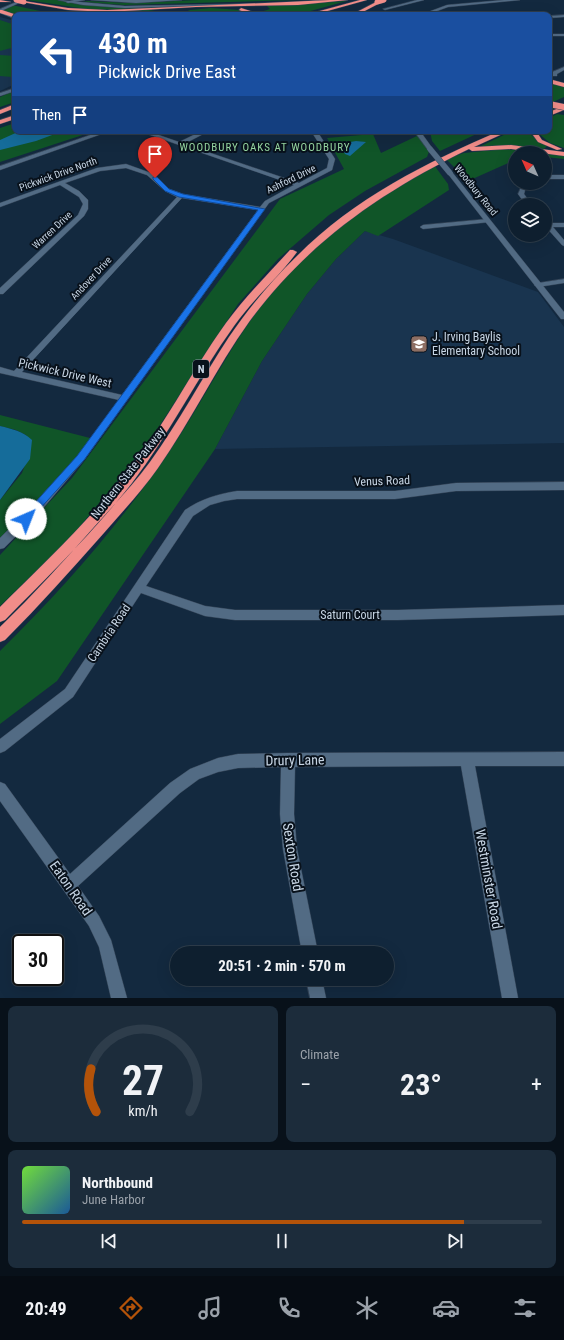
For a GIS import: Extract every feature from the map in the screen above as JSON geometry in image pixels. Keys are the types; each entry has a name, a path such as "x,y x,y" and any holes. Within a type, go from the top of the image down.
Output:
{"highway":[{"path":"0,1 24,1 96,11 211,5 298,4 346,0"},
{"path":"319,12 365,0"},
{"path":"341,12 384,0"},
{"path":"16,1 53,12"},
{"path":"16,1 60,12"},
{"path":"24,1 77,12"},
{"path":"156,12 175,8 211,5"},
{"path":"358,12 370,5"},
{"path":"183,12 193,9 218,7 240,9 249,12"},
{"path":"0,11 12,16"},
{"path":"552,82 564,85"},
{"path":"552,108 564,102"},
{"path":"552,105 564,108"},
{"path":"552,113 564,108"},
{"path":"0,113 12,109"},
{"path":"552,110 564,112"},
{"path":"0,122 12,119"},
{"name":"Northern State Parkway","path":"0,616 70,545 128,480 172,417 230,325 276,268 328,221 379,185 434,157 486,134"},
{"name":"Northern State Parkway","path":"0,636 73,560 152,467 181,426 231,343 263,297 312,244 366,201 405,178 461,150 499,134"},
{"path":"535,134 540,140 564,150"},
{"path":"461,150 511,147 564,154"}],"street":[{"path":"60,0 68,2 83,1 138,7 322,0"},
{"path":"93,0 180,0"},
{"path":"384,0 386,12"},
{"path":"385,9 422,0"},
{"path":"430,12 447,6 518,0"},
{"path":"0,11 5,7 24,1"},
{"path":"552,17 564,16"},
{"path":"552,35 564,35"},
{"path":"556,76 554,73 564,68"},
{"path":"0,95 12,90"},
{"path":"0,168 98,134"},
{"path":"151,134 299,185"},
{"path":"179,144 200,134"},
{"name":"Ashford Drive","path":"0,545 35,510 80,458 271,198 326,173 332,164 330,155 316,134"},
{"name":"Woodbury Road","path":"419,134 564,317"},
{"name":"Pickwick Drive North","path":"0,205 99,169 124,166 138,169 149,174 167,190 181,196"},
{"path":"552,177 564,177"},
{"name":"Warren Drive","path":"0,292 86,210 86,203 83,197 60,183"},
{"path":"181,196 262,209"},
{"name":"Andover Drive","path":"16,374 181,196"},
{"path":"423,227 488,221"},
{"path":"552,224 564,225"},
{"path":"552,231 564,244"},
{"path":"0,281 9,283"},
{"path":"538,285 564,281"},
{"name":"Pickwick Drive West","path":"0,370 124,398"},
{"name":"Venus Road","path":"202,504 218,497 237,495 395,495 456,487 564,486"},
{"name":"Cambria Road","path":"0,747 70,693 189,513 202,504"},
{"name":"Saturn Court","path":"139,588 204,610 235,615 398,615 564,610"},
{"name":"Drury Lane","path":"70,884 175,788 195,774 218,765 238,761 288,760 564,759"},
{"name":"Sexton Road","path":"288,760 287,814 290,849 309,946"},
{"name":"Westminster Road","path":"468,760 510,998"},
{"name":"Eaton Road","path":"0,788 70,884 94,921 106,945 120,998"},
{"path":"315,986 318,998"}],"shaded area":[{"path":"0,17 12,20 12,85 0,91"},
{"path":"13,134 55,134 36,141 0,150 0,140"},
{"path":"356,141 366,142 350,156 345,154 343,150 345,143"},
{"name":"J. Irving Baylis Elementary School","path":"365,231 393,239 538,292 564,327 564,443 215,449 262,361 307,294 336,259"},
{"path":"0,426 21,432 32,440 30,459 0,500"}],"green space":[{"path":"27,0 57,0 114,7 177,6 125,10 86,9"},
{"path":"198,0 302,0 124,5 82,2 131,3"},
{"path":"347,1 307,12 260,12 270,9 266,5"},
{"path":"12,5 45,12 12,12 12,14 2,12 3,9"},
{"path":"211,8 241,10 246,12 185,12 190,10"},
{"path":"160,9 144,12 81,11"},
{"path":"0,20 12,24 12,48 0,51"},
{"path":"0,55 12,56 12,77 0,76"},
{"path":"552,84 564,87 564,97 553,102"},
{"path":"12,91 12,103 0,107 0,97"},
{"path":"557,114 564,115 564,148 550,143 539,134 552,134 552,116"},
{"path":"12,124 12,134 86,134 0,162 0,128"},
{"path":"373,134 381,153 419,135 430,149 427,157 365,191 329,215 278,259 238,304 160,425 124,473 72,536 0,606 0,555 72,478 280,199 344,169 327,138"},
{"path":"431,134 477,134 440,151 432,141"},
{"path":"506,134 531,134 547,146 508,147 481,146"},
{"path":"508,149 508,163 468,181 446,159 464,153"},
{"path":"552,154 564,155 564,159 552,158"},
{"path":"434,165 448,184 449,190 378,236 365,231 336,259 307,294 262,361 215,449 57,681 0,724 0,651 68,580 131,505 183,431 235,344 263,303 296,264 335,229 374,201"},
{"path":"0,415 94,439 0,545 0,500 22,473 31,448 26,435 16,430 0,426"}],"place":[{"name":"J. Irving Baylis Elementary School","path":"419,344"}],"district":[{"name":"WOODBURY OAKS AT WOODBURY","path":"265,147"}],"route":[{"path":"26,519 80,458 262,209 181,196 167,190 155,178"}]}
